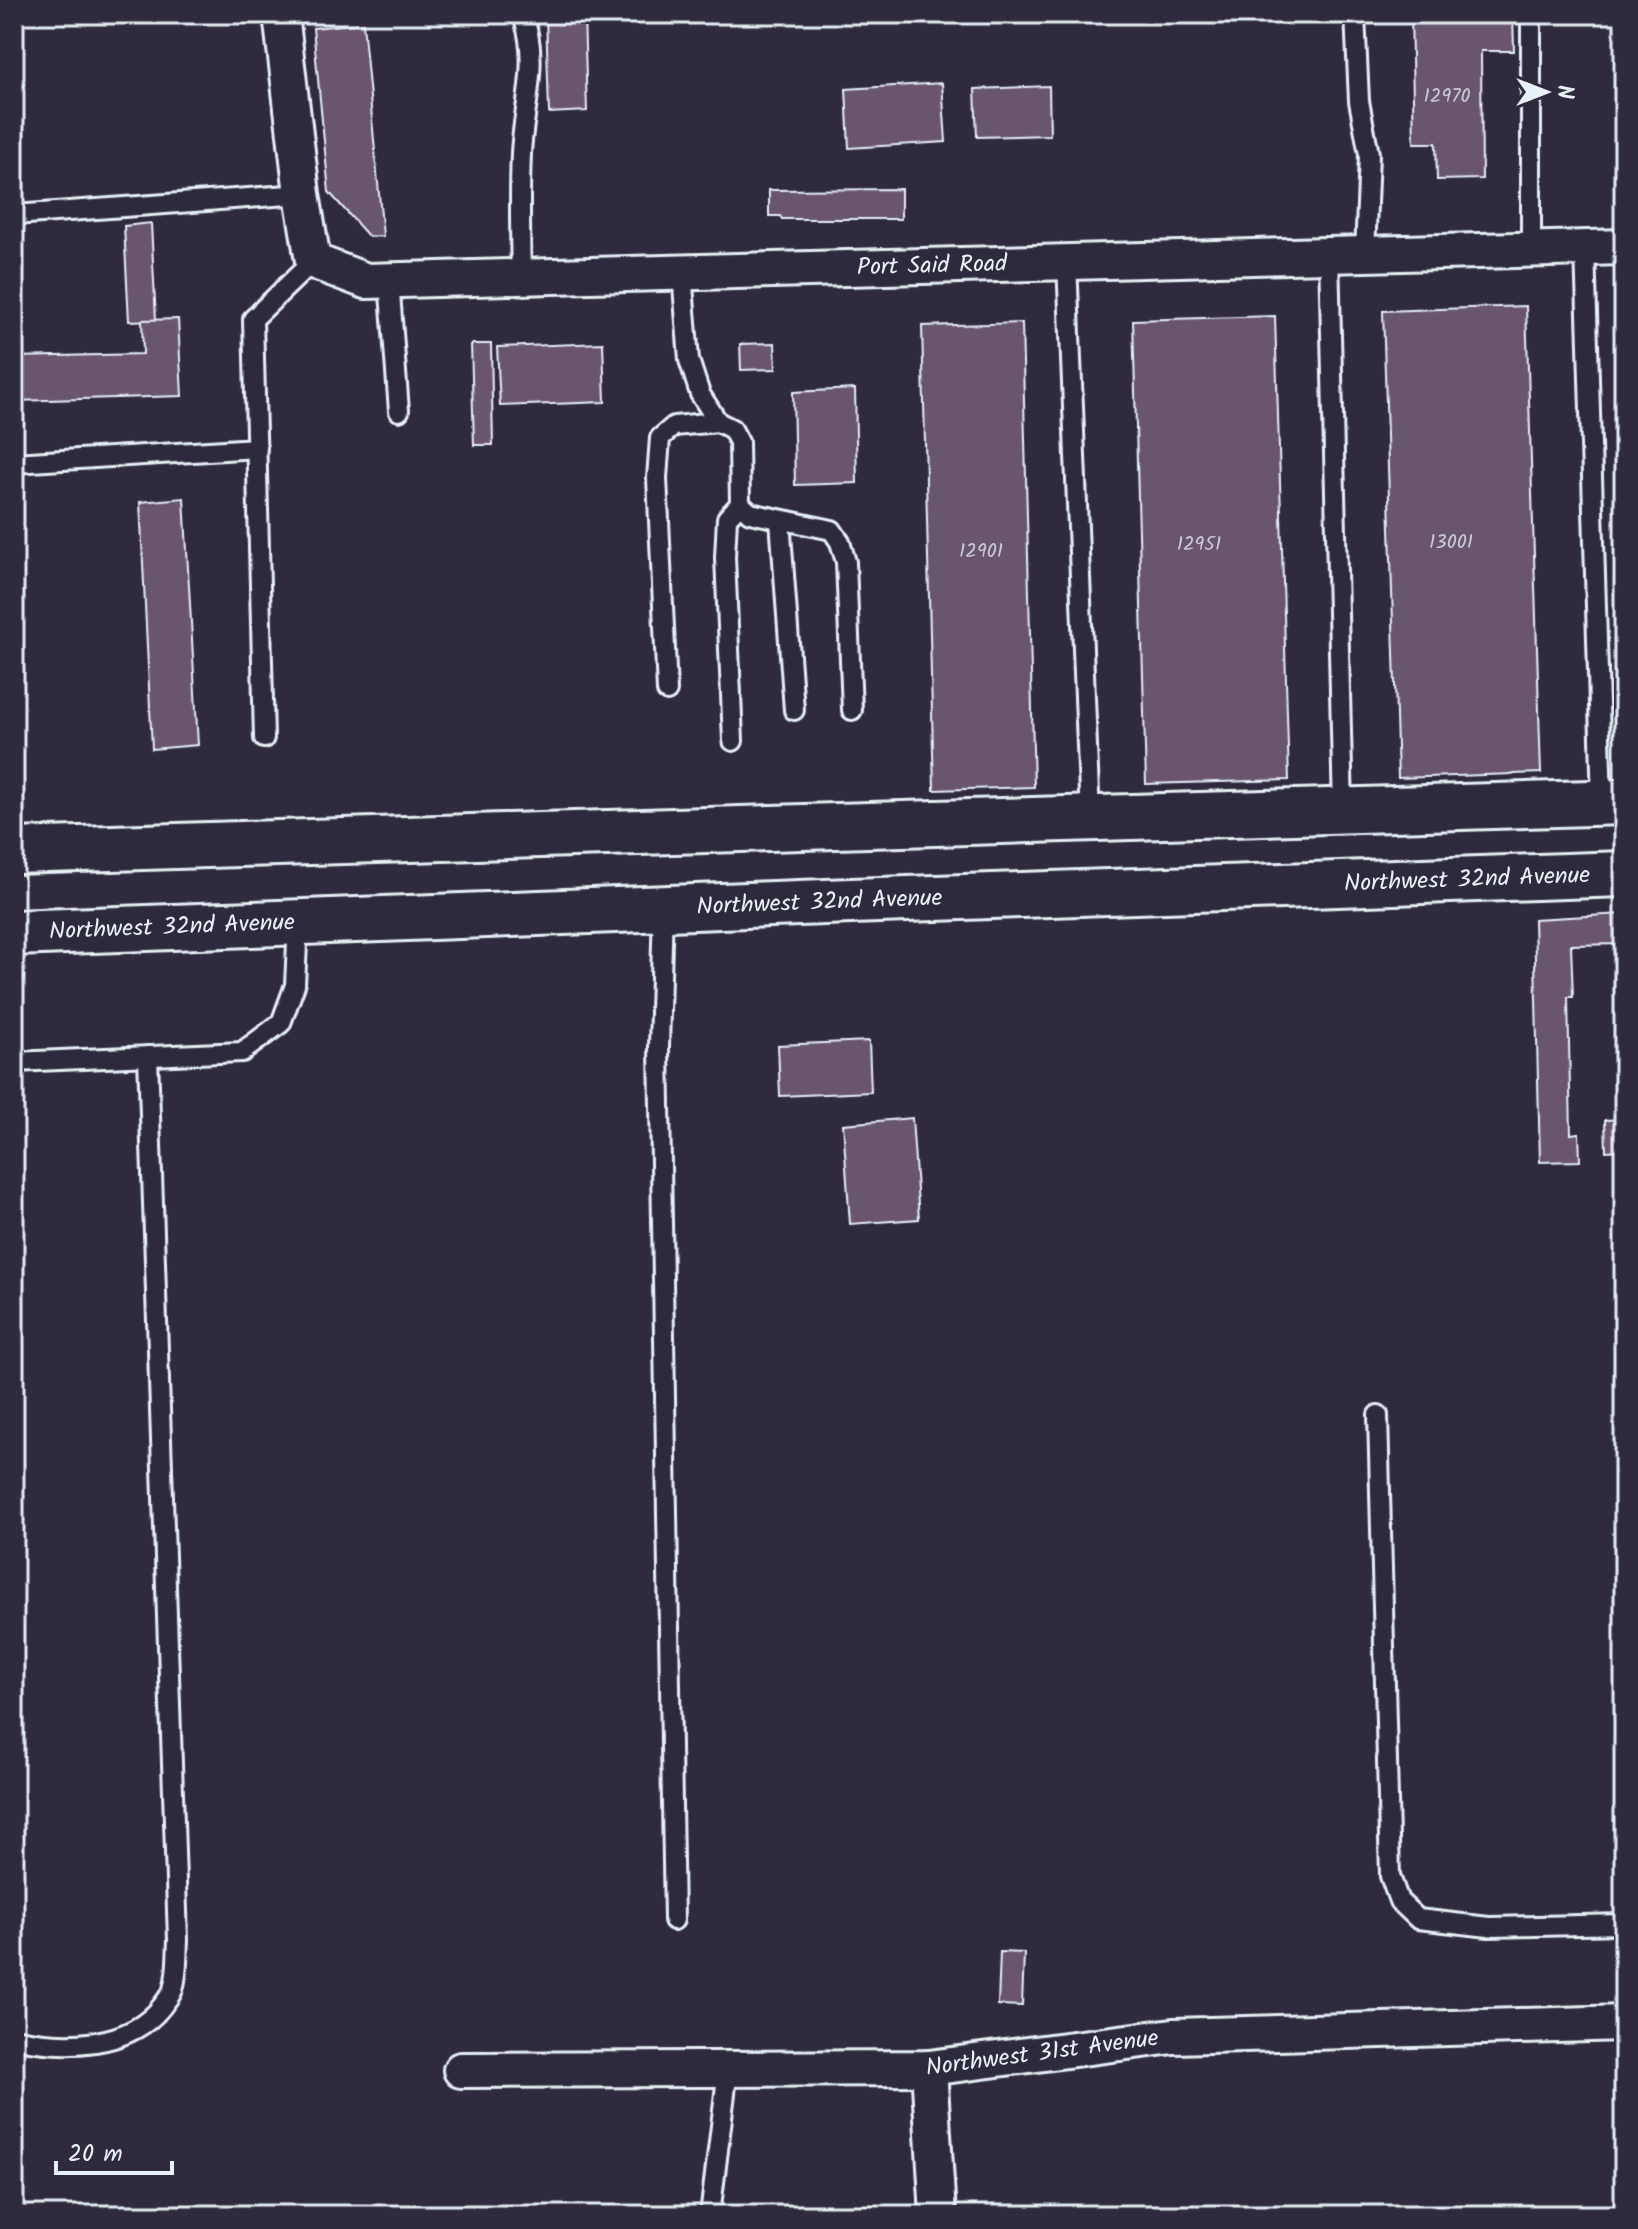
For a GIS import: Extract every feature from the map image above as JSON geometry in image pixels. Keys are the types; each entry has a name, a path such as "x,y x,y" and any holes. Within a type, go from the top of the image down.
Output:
{"main road":[{"path":"14,851 1613,803"},
{"name":"Northwest 32nd Avenue","path":"14,933 1624,874"}],"street":[{"path":"281,14 313,261"},
{"name":"Port Said Road","path":"313,261 366,281 1624,247"},
{"name":"Northwest 31st Avenue","path":"461,2070 929,2068 1173,2036 1624,2023"},
{"path":"929,2068 938,2215"}],"lane":[{"path":"521,277 521,154 530,68 530,51 522,14"},
{"path":"1355,14 1359,101 1369,154 1365,254"},
{"path":"1531,14 1531,250"},
{"path":"14,215 302,194"},
{"path":"1585,248 1613,803"},
{"path":"1329,255 1343,810"},
{"path":"264,738 253,319 313,261"},
{"path":"1067,262 1090,818"},
{"path":"682,273 689,360 700,394 718,422 732,429 739,442 740,504 727,518 725,557 733,741"},
{"path":"389,280 399,411"},
{"path":"667,691 657,478 660,438 674,426 718,422"},
{"path":"14,463 257,448"},
{"path":"740,504 750,513 832,530 840,542 846,562 852,710"},
{"path":"780,520 794,710"},
{"path":"663,908 659,1047 674,1920"},
{"path":"14,1062 242,1052 281,1023 295,985 298,922"},
{"path":"14,2038 46,2045 99,2041 134,2032 155,2015 173,1991 178,1940 148,1056"},
{"path":"1378,1415 1390,1876 1399,1901 1418,1919 1489,1927 1624,1924"},
{"path":"710,2215 728,2069"}],"building":[{"path":"546,14 584,14 587,111 549,113"},
{"path":"1411,14 1513,14 1514,51 1481,51 1482,179 1437,180 1436,143 1414,143"},
{"path":"363,23 383,236 369,237 329,192 313,28"},
{"path":"942,83 946,142 849,148 846,89"},
{"path":"1049,86 1050,135 977,137 975,89"},
{"path":"901,189 901,219 782,219 780,216 769,216 769,190"},
{"path":"151,223 156,320 129,321 124,226"},
{"path":"1526,306 1541,773 1398,778 1383,311"},
{"path":"1275,316 1289,780 1146,784 1133,320"},
{"path":"178,319 182,396 14,401 14,357 143,354 142,320"},
{"path":"1022,323 1034,787 934,790 922,326"},
{"path":"603,343 605,402 500,406 497,347"},
{"path":"775,343 776,369 741,370 740,344"},
{"path":"471,344 491,344 493,445 474,445"},
{"path":"855,389 857,483 795,485 793,392"},
{"path":"184,498 198,745 152,749 140,502"},
{"path":"1624,914 1624,944 1571,945 1573,997 1568,997 1571,1134 1579,1133 1580,1161 1540,1162 1534,919"},
{"path":"869,1041 871,1092 780,1096 778,1045"},
{"path":"1624,1057 1624,1092 1614,1093 1613,1058"},
{"path":"912,1118 919,1219 850,1224 843,1124"},
{"path":"1624,1119 1624,1150 1606,1151 1605,1120"},
{"path":"1000,1952 1024,1953 1022,2006 998,2005"},
{"path":"1144,2214 1196,2215 1144,2215"}]}
